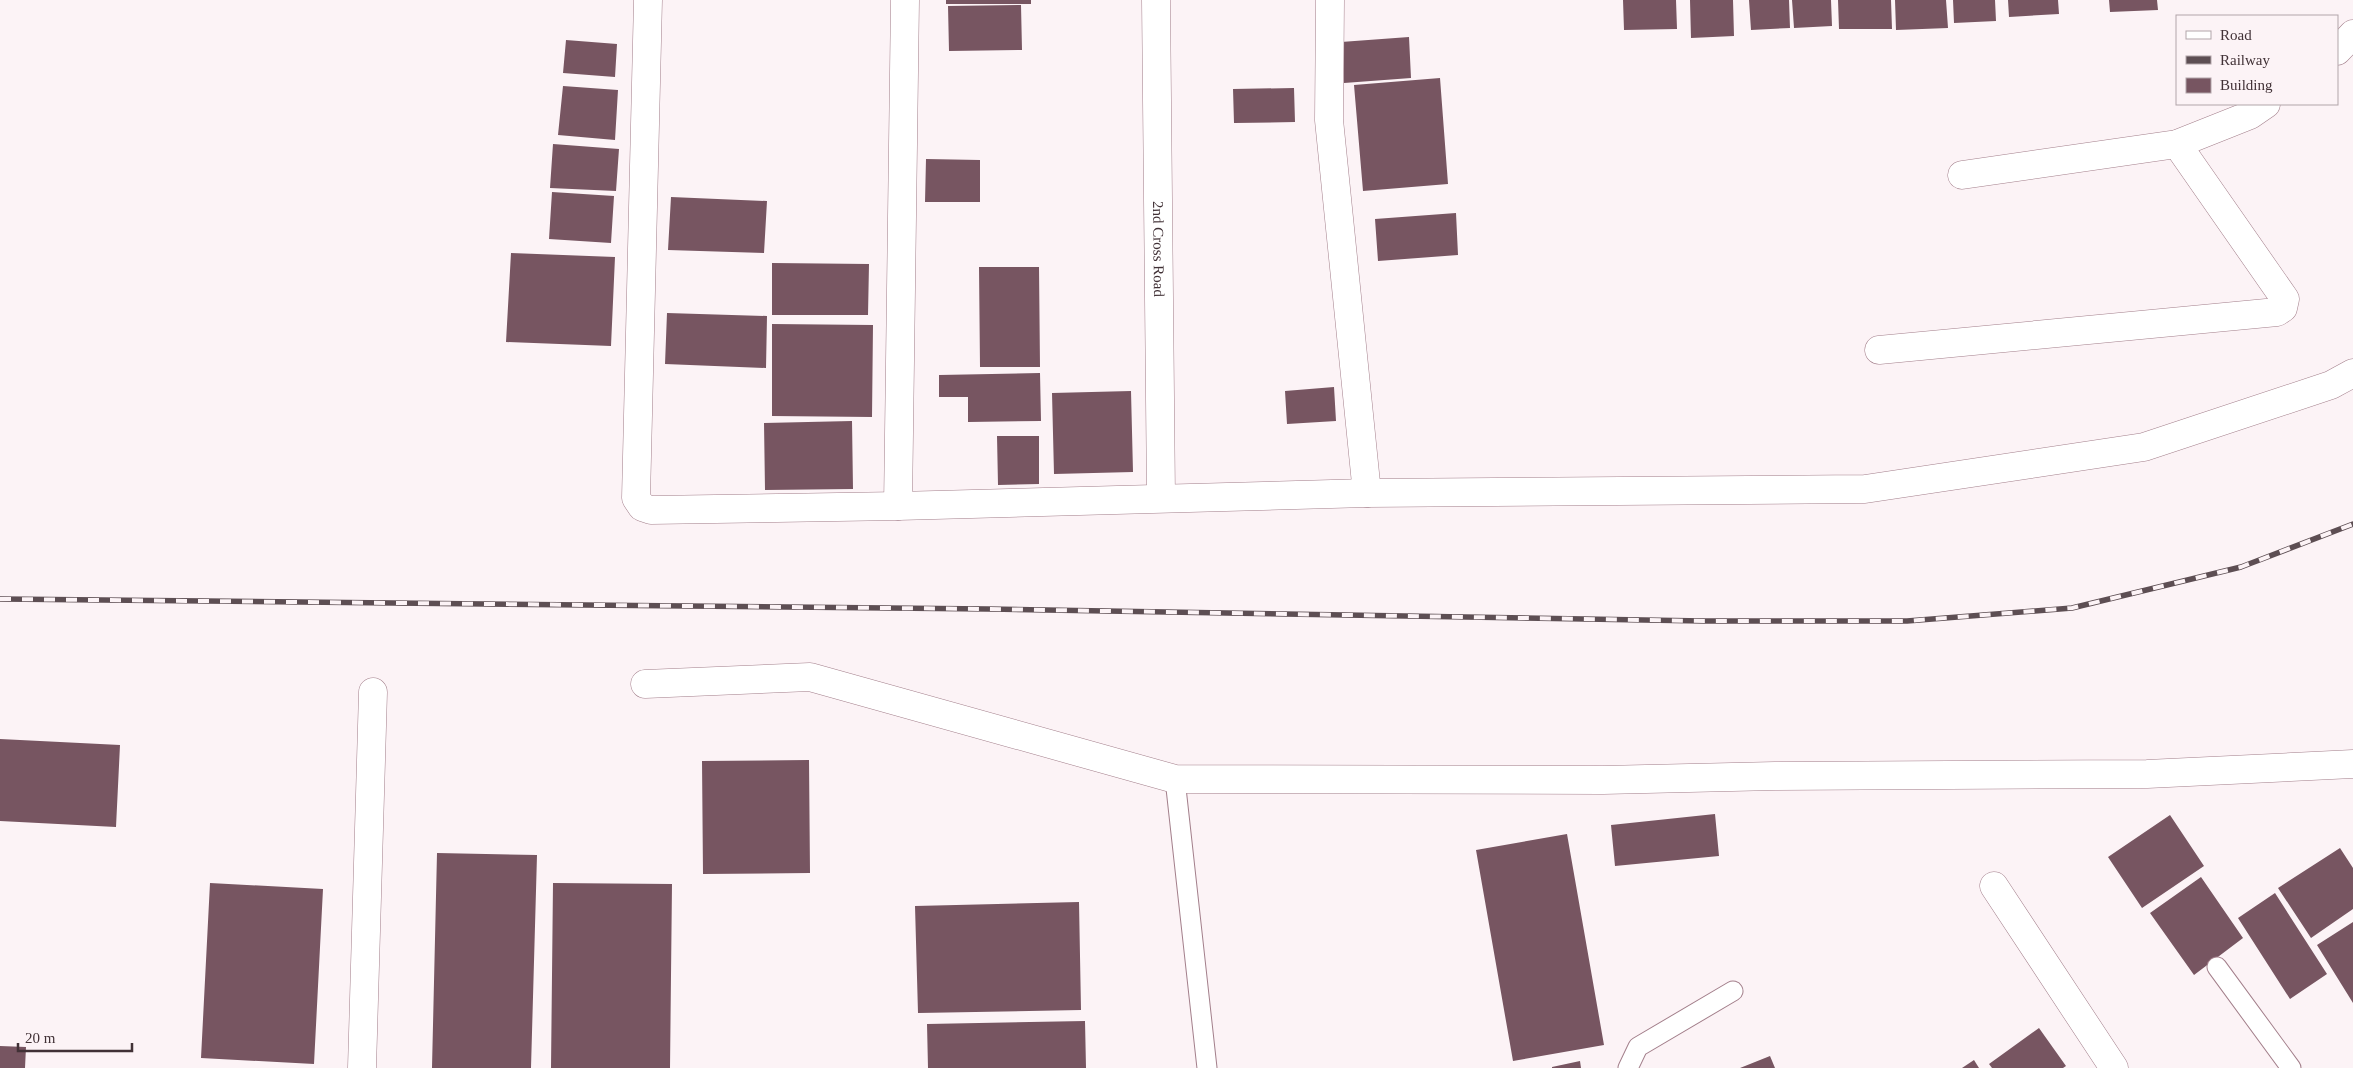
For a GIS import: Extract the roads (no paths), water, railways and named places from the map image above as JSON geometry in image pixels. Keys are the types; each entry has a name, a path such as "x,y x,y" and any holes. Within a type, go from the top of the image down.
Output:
{"street":[{"path":"648,0 636,498 642,507 651,510 898,506 1162,497 1367,493 1865,489 2144,447 2331,385 2353,373"},
{"path":"898,506 904,0"},
{"name":"2nd Cross Road","path":"1156,0 1162,497"},
{"path":"1330,0 1329,120 1367,493"},
{"path":"2338,50 2353,34"},
{"path":"1962,175 2177,144 2250,115 2265,105"},
{"path":"1879,350 2276,312 2283,308 2284,299 2177,144"},
{"path":"645,684 810,676 1175,779 1603,780 1775,776 2147,774 2353,764"},
{"path":"362,1068 373,692"},
{"path":"1994,886 2114,1068"}],"lane":[{"path":"1175,779 1207,1068"},
{"path":"2217,966 2291,1068"},
{"path":"1628,1068 1638,1047 1733,991"}],"railway":[{"path":"0,599 988,609 1704,621 1907,621 2072,608 2241,567 2353,524"}]}
